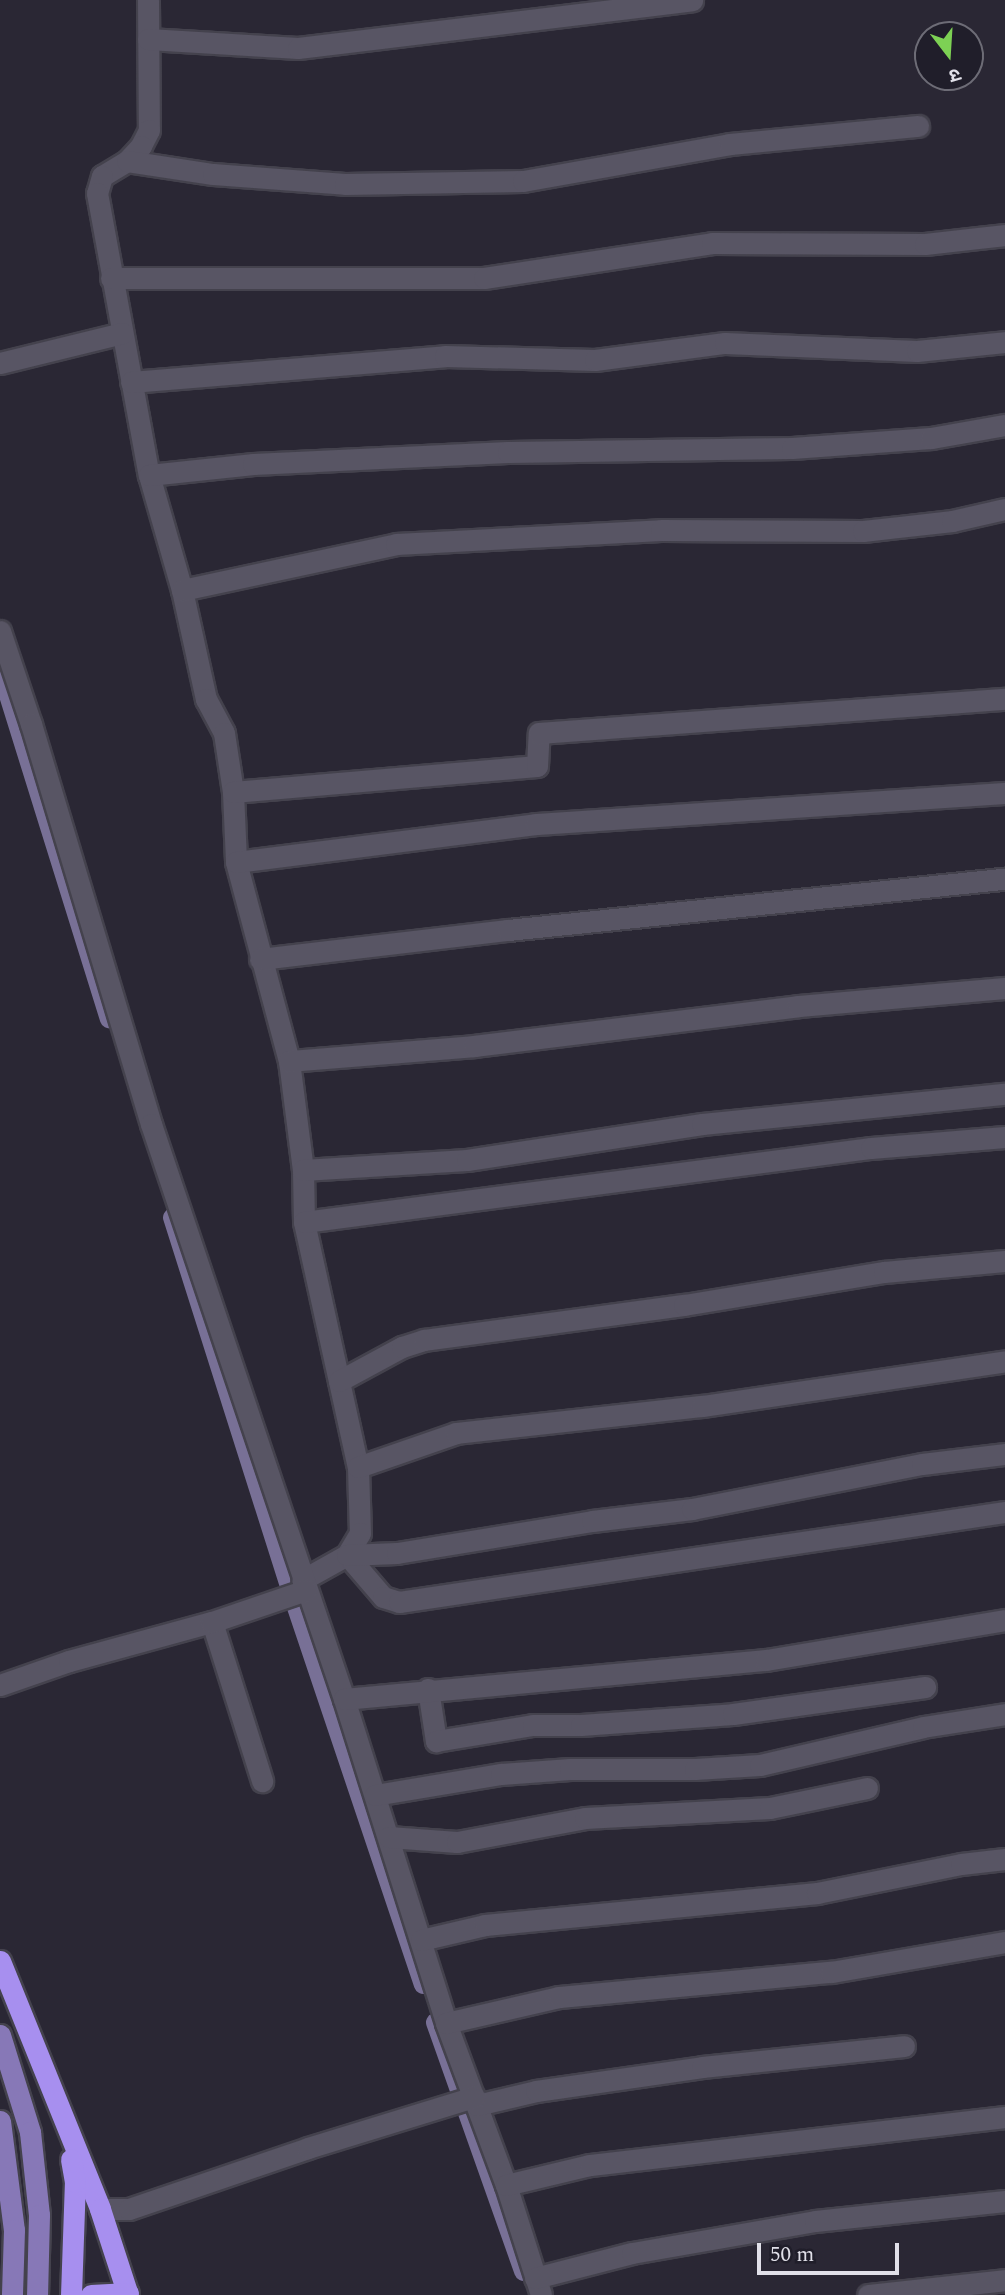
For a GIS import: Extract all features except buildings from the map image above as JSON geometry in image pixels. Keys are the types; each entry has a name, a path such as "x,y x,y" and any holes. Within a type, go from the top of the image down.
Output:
{"highway":[{"path":"0,1961 100,2209 128,2294 91,2295"},
{"path":"65,2122 75,2182 71,2295"}],"main road":[{"path":"0,2035 30,2132 39,2215 37,2295"},
{"path":"0,2121 14,2230 12,2295"}],"street":[{"path":"0,1685 69,1661 212,1622 298,1589 347,1555 360,1533 358,1467 304,1222 303,1170 289,1061 236,862 233,792 224,733 206,699 182,590 149,475 97,193 102,176 127,161 141,146 149,130 148,0"},
{"path":"148,39 298,48 692,0"},
{"path":"127,161 213,174 345,184 523,181 730,144 918,126"},
{"path":"111,278 484,278 712,243 925,244 1005,236"},
{"path":"0,363 122,333"},
{"path":"131,382 445,356 596,360 725,343 917,351 1005,342"},
{"path":"149,475 253,464 508,452 792,448 931,438 1005,425"},
{"path":"182,590 396,544 661,530 863,531 952,521 1005,509"},
{"path":"0,631 31,724 147,1111 298,1589 344,1699 469,2101 506,2185 538,2287 632,2253 815,2221 1005,2201"},
{"path":"233,792 537,765 539,733 1005,699"},
{"path":"236,862 536,824 1005,793"},
{"path":"260,959 522,928 1005,879"},
{"path":"289,1061 474,1046 771,1009 1005,988"},
{"path":"303,1170 457,1161 702,1124 1005,1094"},
{"path":"304,1222 871,1148 1005,1137"},
{"path":"339,1381 402,1347 434,1338 684,1305 884,1272 1005,1261"},
{"path":"358,1467 456,1433 702,1406 1005,1361"},
{"path":"347,1555 397,1553 592,1521 692,1509 922,1464 1005,1454"},
{"path":"347,1555 383,1597 399,1602 1005,1512"},
{"path":"344,1699 428,1689 765,1660 1005,1620"},
{"path":"212,1622 262,1781"},
{"path":"428,1689 436,1741 533,1725 581,1725 733,1714 925,1687"},
{"path":"375,1795 501,1774 570,1769 695,1769 761,1765 923,1727 1005,1714"},
{"path":"388,1837 457,1842 567,1820 770,1808 867,1788"},
{"path":"421,1940 485,1925 817,1893 961,1864 1005,1860"},
{"path":"446,2023 559,1997 831,1972 1005,1942"},
{"path":"100,2209 129,2209 308,2148 469,2101 702,2067 904,2046"},
{"path":"506,2185 590,2165 1005,2117"},
{"path":"868,2295 1005,2280"}],"waterway":[{"path":"0,669 109,1018"},
{"path":"172,1217 294,1601 423,1984"},
{"path":"435,2022 523,2271"}]}
